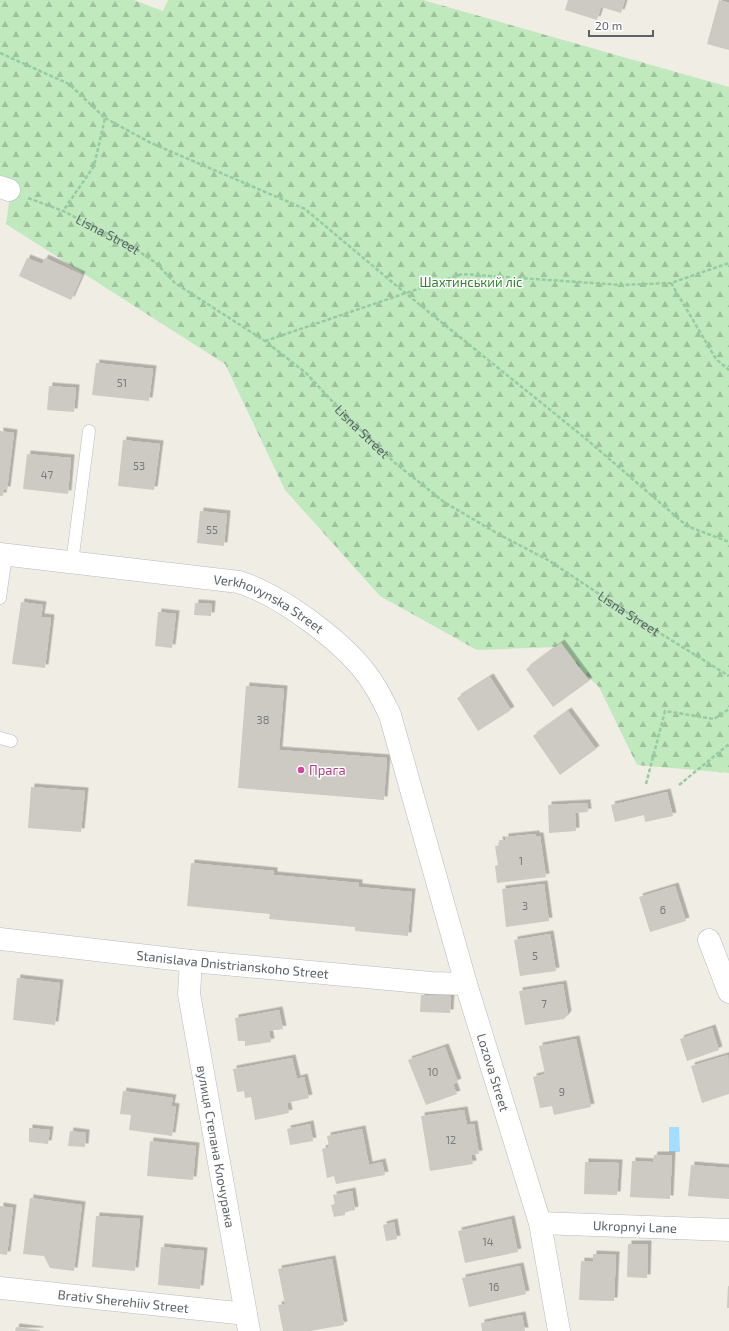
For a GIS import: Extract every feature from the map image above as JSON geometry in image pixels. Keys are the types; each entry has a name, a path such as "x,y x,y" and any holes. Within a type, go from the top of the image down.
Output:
{"street":[{"name":"Verkhovynska Street","path":"3,554 239,582 253,586 273,598 315,625 352,657 374,684 390,715 418,817"},
{"name":"Lozova Street","path":"418,817 466,984 540,1223 559,1331"},
{"name":"Stanislava Dnistrianskoho Street","path":"0,939 191,961 430,983 466,984"},
{"path":"709,940 729,992"},
{"name":"вулиця Степана Клочурака","path":"191,961 189,994 248,1322"},
{"name":"Ukropnyi Lane","path":"540,1223 729,1230"},
{"name":"Brativ Sherehiiv Street","path":"0,1288 248,1322"}],"lane":[{"path":"72,563 89,431"},
{"path":"0,598 3,554"}],"path":[{"path":"0,53 69,84 105,118 150,143 305,209 404,292 585,438 687,526 729,542"},
{"path":"63,211 94,166 105,118"},
{"name":"Lisna Street","path":"5,189 63,211 128,244 156,264 175,283 265,341 306,373 346,416 395,463 444,502 500,535 548,560 634,617 729,676"},
{"path":"265,341 404,292 462,274 621,285 671,283 729,263"},
{"path":"671,283 716,359 729,370"},
{"path":"646,784 665,711 714,719 729,709"},
{"path":"679,785 729,744"}],"green space":[{"name":"Шахтинський ліс","path":"0,0 134,0 163,11 168,0 423,0 729,87 729,773 637,765 599,687 556,647 477,650 380,596 285,490 225,364 6,224 12,182 0,176"}],"water":[{"path":"669,1127 679,1127 680,1152 669,1152"}],"building":[{"path":"568,0 625,0 621,13 601,7 597,20 565,10"},
{"path":"719,0 729,3 729,50 707,44"},
{"path":"27,258 42,264 45,258 82,275 71,300 19,276"},
{"path":"96,363 153,369 149,401 92,395"},
{"path":"49,386 76,388 74,412 47,410"},
{"path":"0,431 14,433 7,490 4,490 3,496 0,496"},
{"path":"123,440 160,444 154,490 118,486"},
{"path":"27,454 71,458 68,494 23,489"},
{"path":"200,511 227,514 224,546 197,543"},
{"path":"21,602 43,605 41,617 51,618 45,668 12,664"},
{"path":"195,603 212,604 211,616 194,615"},
{"path":"158,612 176,614 172,648 155,646"},
{"path":"561,643 589,681 553,707 526,669"},
{"path":"490,677 511,710 478,731 457,698"},
{"path":"246,686 284,689 279,750 387,758 384,800 238,788"},
{"path":"568,711 596,749 560,775 533,736"},
{"path":"31,787 85,791 81,832 28,828"},
{"path":"667,792 673,816 645,822 644,815 615,822 611,805"},
{"path":"587,803 588,812 575,813 576,831 549,833 548,805"},
{"path":"536,834 536,836 540,836 546,877 497,883 495,866 498,865 495,846 500,845 499,840 505,840 505,837"},
{"path":"191,863 274,871 274,875 359,883 359,887 412,892 408,936 355,931 355,927 269,919 270,914 187,906"},
{"path":"544,884 549,921 506,927 502,889"},
{"path":"675,886 686,921 650,932 639,897"},
{"path":"550,934 556,971 520,976 514,940"},
{"path":"17,978 60,983 55,1025 13,1020"},
{"path":"563,984 568,1014 564,1019 525,1025 519,991"},
{"path":"421,995 451,996 450,1013 420,1012"},
{"path":"279,1010 283,1029 269,1031 271,1042 245,1046 245,1041 238,1041 235,1018"},
{"path":"712,1028 719,1050 687,1061 680,1039"},
{"path":"576,1039 591,1107 554,1115 552,1106 540,1108 533,1077 545,1074 539,1046"},
{"path":"445,1047 458,1082 453,1084 457,1094 426,1105 408,1060"},
{"path":"728,1055 729,1094 702,1103 691,1066"},
{"path":"292,1058 297,1079 304,1077 309,1098 287,1103 289,1113 255,1120 251,1097 245,1098 244,1091 237,1092 233,1069"},
{"path":"123,1091 173,1098 171,1106 176,1107 172,1136 129,1130 131,1115 120,1114"},
{"path":"464,1110 467,1125 474,1124 479,1154 471,1155 473,1164 430,1171 421,1116"},
{"path":"310,1124 313,1141 290,1145 287,1129"},
{"path":"29,1128 50,1130 48,1144 29,1142"},
{"path":"362,1129 369,1165 382,1162 385,1175 336,1184 334,1176 327,1178 322,1149 329,1147 327,1136"},
{"path":"70,1131 86,1133 85,1147 68,1146"},
{"path":"150,1141 196,1146 193,1180 147,1176"},
{"path":"654,1155 672,1155 670,1199 630,1197 632,1161 653,1162"},
{"path":"585,1162 619,1163 617,1195 584,1194"},
{"path":"691,1165 729,1168 729,1199 688,1196"},
{"path":"352,1191 355,1210 345,1212 345,1215 334,1217 331,1205 335,1204 333,1195"},
{"path":"30,1198 82,1205 74,1271 50,1268 44,1256 23,1254"},
{"path":"0,1206 13,1208 7,1255 0,1254"},
{"path":"96,1216 140,1219 135,1271 92,1267"},
{"path":"511,1219 518,1252 465,1263 458,1231"},
{"path":"394,1222 397,1239 386,1241 383,1225"},
{"path":"628,1244 648,1244 647,1278 627,1277"},
{"path":"161,1247 204,1251 200,1289 158,1285"},
{"path":"593,1254 616,1255 614,1301 579,1300 581,1261 593,1262"},
{"path":"332,1259 344,1325 310,1331 283,1331 278,1305 285,1304 278,1269"},
{"path":"520,1266 526,1294 469,1307 462,1278"},
{"path":"728,1286 729,1308 727,1308"},
{"path":"522,1315 525,1331 482,1331 481,1323"},
{"path":"16,1327 40,1330 40,1331 15,1331"}],"place":[{"name":"Прага","path":"301,770"}]}
